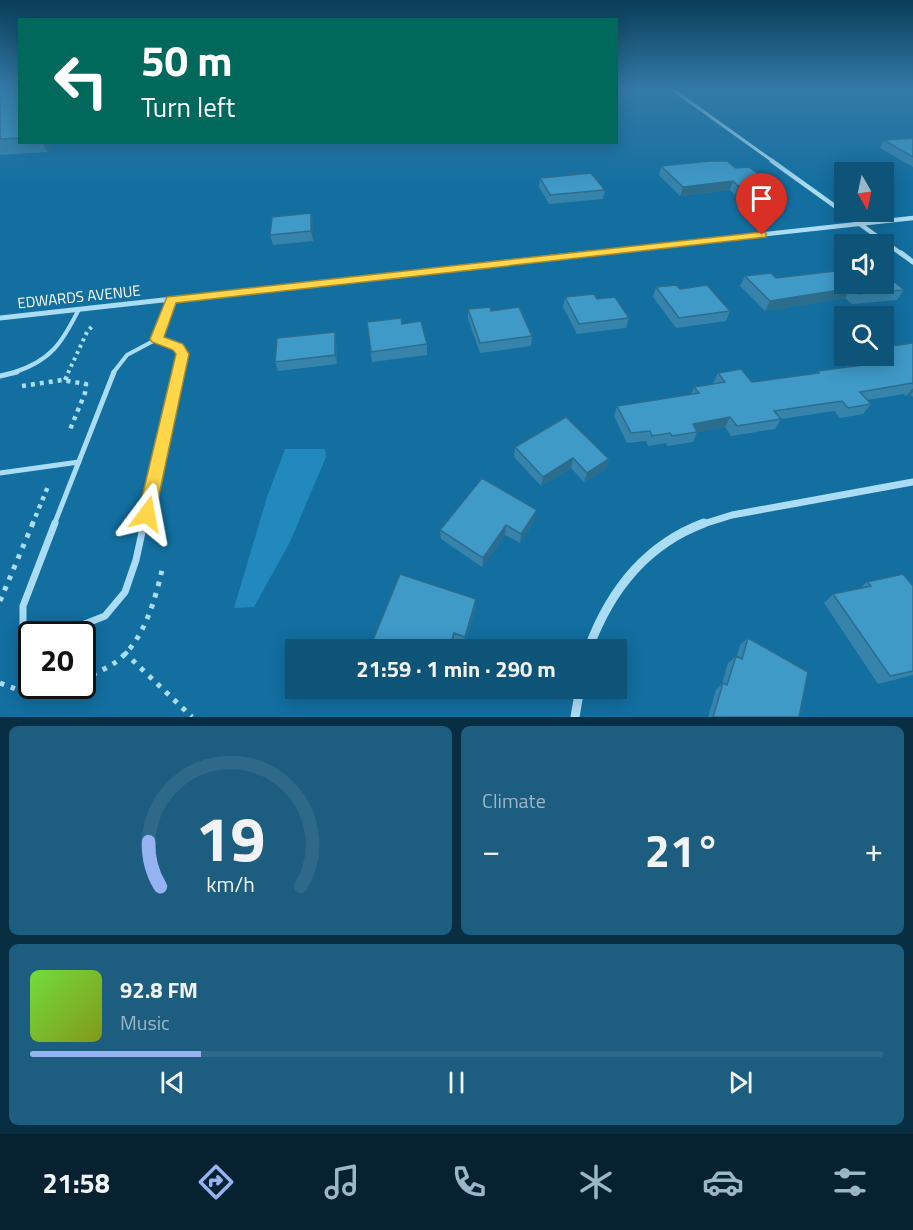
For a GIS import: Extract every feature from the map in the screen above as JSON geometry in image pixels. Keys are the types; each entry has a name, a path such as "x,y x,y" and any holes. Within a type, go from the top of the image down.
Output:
{"street":[{"path":"719,122 913,262"},
{"name":"EDWARDS AVENUE","path":"0,318 913,218"},
{"path":"592,639 599,620 636,565 663,542 685,531 722,518 913,482"},
{"path":"575,717 578,699"}],"lane":[{"path":"157,339 178,347 182,354 136,560 125,592 105,616 72,629 40,632 23,624 23,606 115,368 127,356 157,339 171,299"},
{"path":"0,376 13,375 44,358 65,338 79,309"},
{"path":"0,473 79,462"}],"path":[{"path":"65,380 87,332 94,324"},
{"path":"11,387 65,380 86,384 85,393 69,432"},
{"path":"0,601 49,484"},
{"path":"96,672 117,661 139,634 154,606 162,570"},
{"path":"124,652 192,717"},
{"path":"0,683 18,689"}],"shaded area":[{"path":"285,449 325,449 326,457 290,542 254,607 234,608 267,497"}],"building":[{"path":"0,122 18,122 18,138 0,139"},
{"path":"913,138 913,157 884,140"},
{"path":"727,161 736,168 749,167 769,182 738,186 733,181 683,187 661,166"},
{"path":"591,173 605,190 550,195 540,178"},
{"path":"311,213 311,231 270,235 272,217"},
{"path":"834,271 834,291 770,301 745,276 771,273 776,278"},
{"path":"894,282 904,290 894,291"},
{"path":"676,285 680,289 707,285 730,311 679,318 656,287"},
{"path":"594,294 597,299 615,297 629,318 579,324 565,297"},
{"path":"490,307 491,311 519,307 532,336 480,343 468,309"},
{"path":"401,318 402,324 421,321 427,344 371,352 367,322"},
{"path":"335,332 335,355 275,362 277,338"},
{"path":"913,343 913,384 860,392 871,404 848,408 842,401 774,411 781,419 737,426 730,417 693,424 697,432 672,436 670,433 652,436 650,431 631,433 617,406 699,393 694,387 725,382 718,373 741,369 752,382 856,366 894,366 894,346"},
{"path":"566,417 609,459 587,473 573,458 543,477 515,447"},
{"path":"482,478 537,510 521,534 506,525 483,558 440,530"},
{"path":"400,574 476,599 465,637 454,633 452,639 373,639"},
{"path":"903,574 913,586 913,671 890,676 833,594 871,586 867,582"},
{"path":"748,638 808,672 799,717 713,717 723,683 727,685 736,656 742,659"}],"route":[{"path":"147,514 182,354 178,347 157,339 171,299 762,235"}]}
